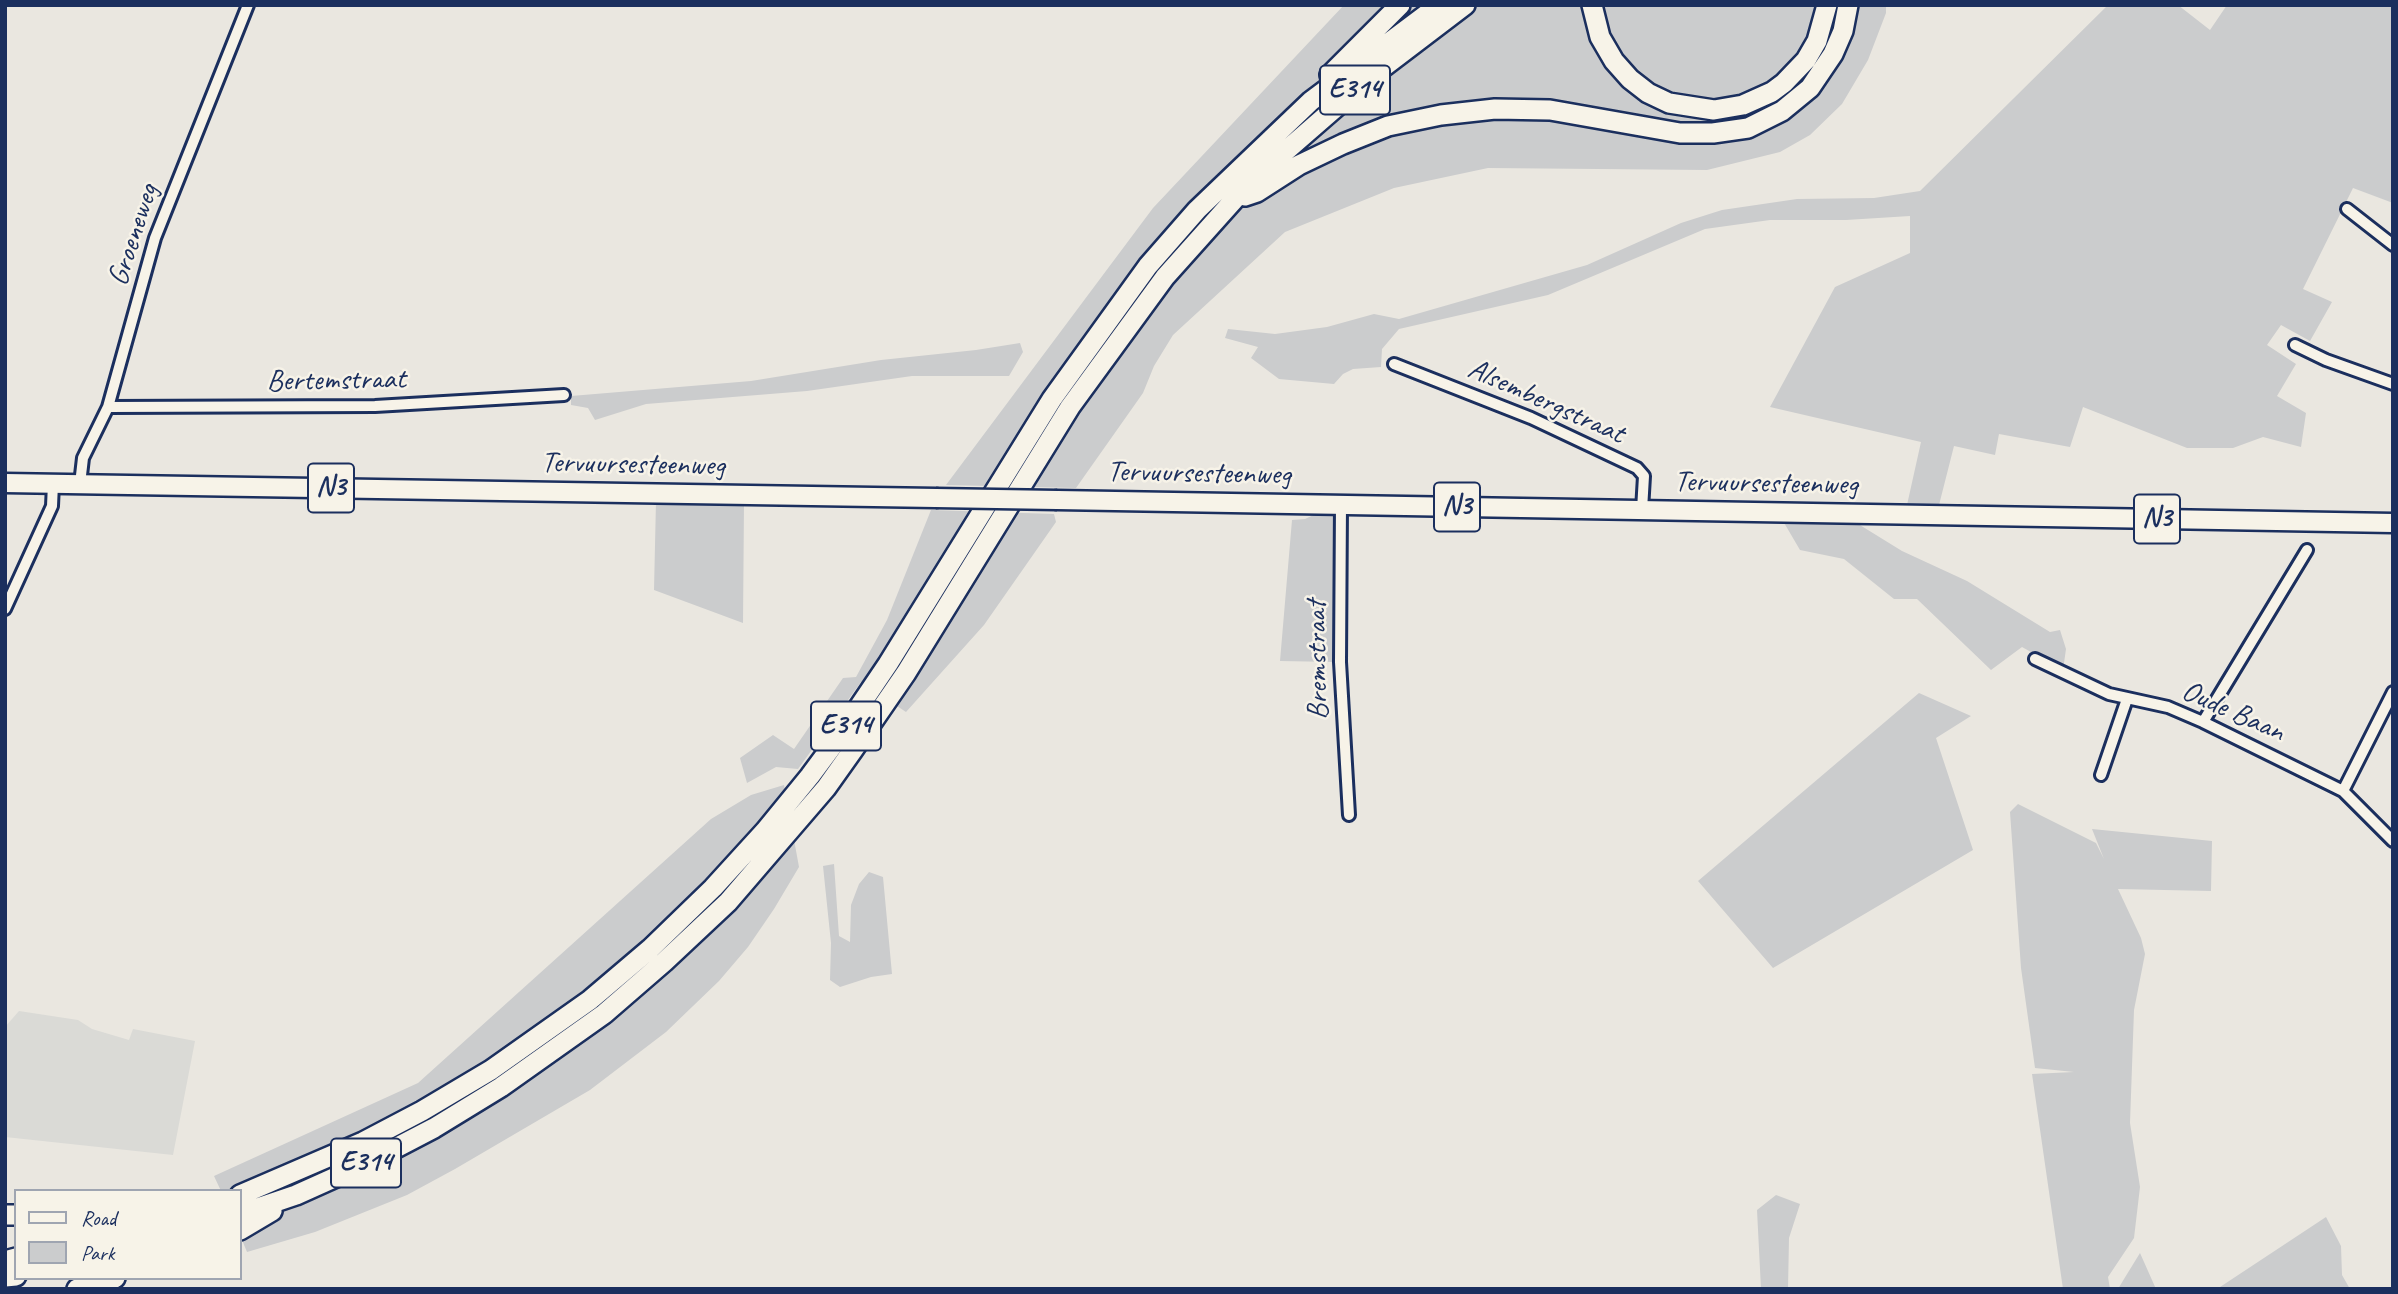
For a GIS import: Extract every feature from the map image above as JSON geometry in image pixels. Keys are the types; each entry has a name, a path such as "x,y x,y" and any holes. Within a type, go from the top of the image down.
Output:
{"highway":[{"path":"1311,101 1318,86 1400,5"},
{"name":"E314","path":"243,1193 363,1142 491,1070 590,1000 713,888 772,822 836,741 888,664 1052,399 1141,276 1197,210 1311,101 1439,5"},
{"name":"E314","path":"242,1213 296,1195 365,1164 434,1128 544,1058 614,1006 727,902 826,788 906,673 1069,407 1165,277 1260,173 1373,75 1465,5"},
{"path":"1592,5 1600,37 1614,61 1629,79 1648,93 1669,103 1714,110 1743,105 1772,92 1784,83 1806,60 1816,41 1827,5"},
{"path":"1234,201 1257,192 1299,165 1343,144 1388,126 1441,115 1495,109 1550,110 1679,133 1713,133 1748,128 1782,111 1810,88 1833,54 1843,30 1848,5"},
{"path":"242,1229 296,1195"},
{"path":"77,1289 108,1280"}],"main road":[{"name":"Tervuursesteenweg","path":"5,483 2393,523"}],"street":[{"name":"Groeneweg","path":"80,484 83,458 108,407 155,239 248,5"},
{"path":"2347,209 2393,246"},
{"path":"2295,345 2326,360 2393,384"},
{"name":"Alsembergstraat","path":"1394,364 1531,418 1637,468 1644,476 1642,510"},
{"name":"Bertemstraat","path":"108,407 397,405 564,395"},
{"path":"5,609 50,511 53,484"},
{"name":"Bremstraat","path":"1341,504 1340,662 1349,815"},
{"path":"2203,722 2307,550"},
{"name":"Oude Baan","path":"2035,659 2109,694 2168,707 2343,791 2393,841"},
{"path":"2343,791 2393,692"},
{"path":"2101,775 2127,699"}],"shaded area":[{"path":"19,1011 78,1020 92,1029 129,1040 133,1029 195,1041 173,1155 5,1137 5,1027"}],"green space":[{"path":"1344,5 1886,5 1886,13 1868,60 1842,104 1810,135 1780,152 1707,170 1488,168 1394,188 1285,232 1173,335 1154,366 1143,393 1076,488 946,485 1153,208"},
{"path":"2108,5 2178,5 2210,30 2227,5 2393,5 2393,203 2353,188 2303,289 2332,302 2310,341 2281,325 2267,345 2296,364 2277,396 2306,413 2301,447 2263,437 2233,448 2187,448 2083,407 2070,447 1999,434 1995,455 1954,446 1939,505 1907,505 1921,442 1770,407 1835,287 1910,253 1910,216 1846,220 1770,220 1705,229 1548,295 1399,329 1382,349 1381,367 1353,369 1343,374 1334,384 1279,379 1251,358 1258,347 1225,338 1228,329 1275,334 1327,327 1374,314 1399,319 1587,265 1681,223 1722,210 1797,199 1874,198 1920,191"},
{"path":"1020,343 1023,352 1009,376 912,376 807,391 646,404 595,420 588,408 571,405 571,396 751,381 881,360"},
{"path":"656,501 744,503 743,623 654,590"},
{"path":"931,510 1054,514 1056,522 984,625 906,712 861,682 798,769 776,767 747,783 740,758 773,735 794,749 843,678 856,677 887,620"},
{"path":"1320,512 1335,515 1336,662 1280,661 1292,520 1305,519"},
{"path":"1783,521 1855,522 1902,551 1967,581 2050,632 2060,630 2066,649 2063,670 2022,647 1991,670 1917,599 1894,599 1844,559 1800,550"},
{"path":"1919,693 1971,716 1936,738 1973,850 1773,968 1698,881"},
{"path":"784,785 799,867 748,947 719,981 666,1032 590,1090 407,1195 315,1232 247,1252 242,1240 242,1189 220,1189 214,1176 418,1083 711,819 751,795"},
{"path":"2018,804 2096,843 2104,859 2092,829 2212,841 2211,891 2118,889 2141,938 2145,954 2134,1010 2130,1123 2140,1187 2134,1238 2108,1277 2110,1289 2063,1289 2032,1074 2074,1072 2035,1068 2021,968 2010,812"},
{"path":"834,864 839,936 850,942 851,905 859,884 869,872 883,877 892,974 871,977 840,987 830,980 831,943 823,866"},
{"path":"1776,1195 1800,1204 1789,1238 1788,1289 1761,1289 1757,1210"},
{"path":"2326,1217 2341,1246 2342,1275 2350,1289 2217,1289"},
{"path":"2140,1253 2156,1289 2118,1289 2124,1279"}]}
